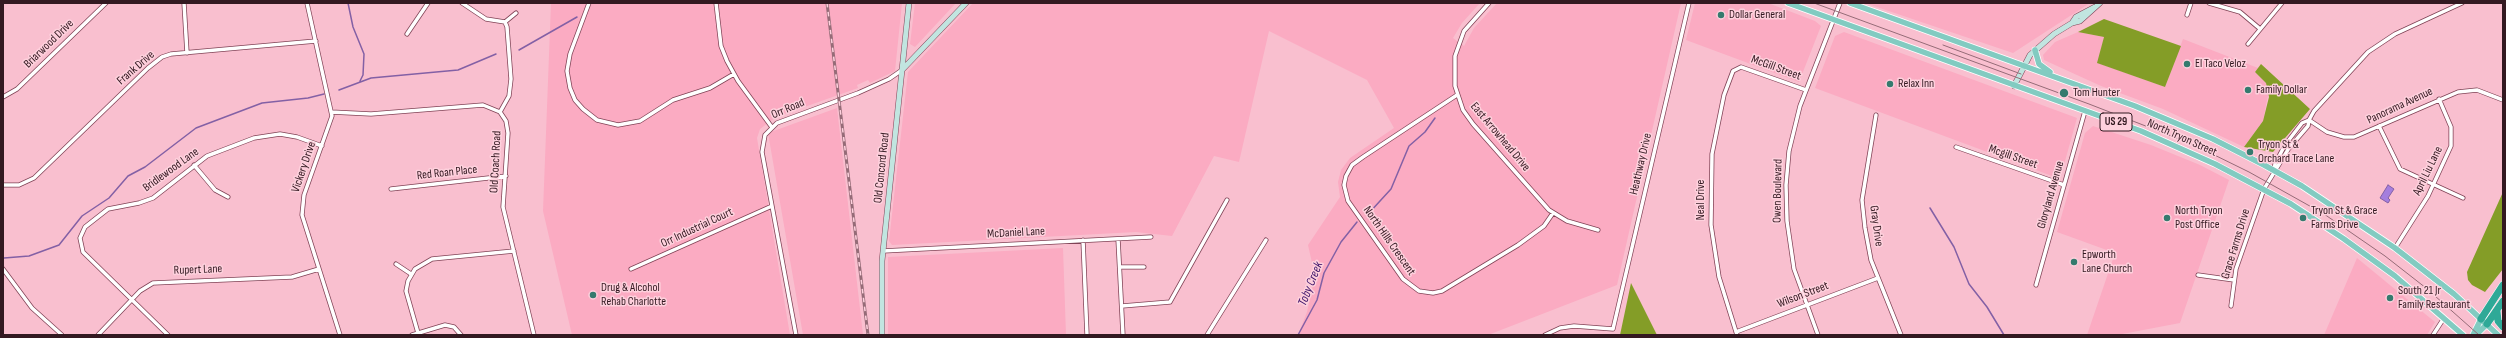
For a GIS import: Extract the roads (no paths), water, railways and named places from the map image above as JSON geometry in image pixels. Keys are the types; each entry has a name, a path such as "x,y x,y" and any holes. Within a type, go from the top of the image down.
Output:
{"highway":[{"path":"2481,319 2503,285"},
{"path":"2487,324 2503,301"},
{"path":"2496,311 2498,321 2503,327"}],"main road":[{"name":"North Tryon Street","path":"1788,3 1832,21 2085,111 2171,144 2264,189 2329,228 2373,259 2463,335"},
{"name":"North Tryon Street","path":"1850,3 2024,64 2162,117 2213,139 2274,170 2395,248 2487,324 2498,335"},
{"path":"2035,50 2039,64 2057,77"},
{"path":"2473,335 2481,319"},
{"path":"2476,335 2487,324"}],"street":[{"name":"Briarwood Drive","path":"3,96 16,90 106,3"},
{"path":"184,3 187,53"},
{"name":"Vickery Drive","path":"307,3 332,112 322,146 304,196 302,210 305,227 340,335"},
{"path":"407,34 428,3"},
{"path":"462,3 486,19 505,22 516,13"},
{"path":"589,3 569,58 567,76 575,100 583,109 597,120 618,125 640,121 673,100 710,88 734,74"},
{"path":"716,3 722,46 734,74 771,126"},
{"name":"Old Concord Road","path":"882,335 880,289 883,251 909,3"},
{"name":"Orr Road","path":"796,335 762,149 765,135 771,126 858,93 889,79 902,70 966,3"},
{"name":"East Arrowhead Drive","path":"1489,3 1468,27 1460,39 1454,61 1457,95 1463,110 1473,124 1553,213 1567,221 1598,230"},
{"name":"Heathway Drive","path":"1545,335 1560,328 1574,326 1613,329 1689,3"},
{"name":"Owen Boulevard","path":"1818,335 1794,269 1790,246 1786,185 1793,134 1806,90 1840,3"},
{"path":"2014,86 2024,64 2035,50 2072,23 2076,17 2100,3"},
{"path":"2187,15 2192,3"},
{"path":"2209,3 2240,12 2259,28"},
{"path":"2248,44 2259,28 2282,3"},
{"path":"2274,170 2275,164 2285,145 2302,123 2308,120 2338,82 2367,52 2395,34 2462,3"},
{"path":"332,112 357,115 483,105 500,112 509,96 511,79 507,27 505,22"},
{"name":"Frank Drive","path":"3,185 19,185 34,178 159,60 171,54 316,41"},
{"name":"McGill Street","path":"1739,67 1806,90"},
{"name":"Neal Drive","path":"1736,334 1715,260 1711,225 1710,187 1712,154 1722,102 1729,78 1733,71 1739,67"},
{"name":"Panorama Avenue","path":"2308,120 2327,132 2344,137 2363,134 2439,99 2458,92 2477,90 2503,100"},
{"name":"North Hills Crescent","path":"1457,95 1352,165 1346,176 1345,192 1348,201 1405,282 1416,290 1426,293 1442,291 1518,245 1544,226 1553,213"},
{"name":"April Liu Lane","path":"2395,248 2433,185 2453,140 2452,127 2439,99"},
{"name":"Gloryland Avenue","path":"2036,285 2085,111"},
{"name":"Old Coach Road","path":"500,112 508,127 504,207 534,335"},
{"name":"Gray Drive","path":"1876,115 1862,200 1868,246 1878,278 1902,335"},
{"path":"2274,170 2308,126 2308,120"},
{"path":"2379,126 2400,169 2463,198"},
{"name":"Bridlewood Lane","path":"168,335 83,252 80,244 83,230 108,209 138,203 153,198 194,165 212,154 268,134 292,136 322,146"},
{"name":"Mcgill Street","path":"1956,147 2064,185"},
{"path":"194,165 215,190 228,197"},
{"name":"Grace Farms Drive","path":"2231,306 2234,280 2264,189 2274,170"},
{"name":"Red Roan Place","path":"391,189 506,176"},
{"path":"1122,306 1170,302 1227,200"},
{"name":"Orr Industrial Court","path":"631,269 772,206"},
{"name":"McDaniel Lane","path":"883,251 1151,237"},
{"path":"1118,239 1123,335"},
{"path":"1082,240 1087,335"},
{"path":"1207,335 1266,240"},
{"path":"418,333 407,297 406,287 411,274 420,264 429,260 514,251"},
{"path":"396,264 411,274"},
{"path":"1120,267 1144,267"},
{"path":"3,269 32,308 62,335"},
{"name":"Rupert Lane","path":"98,335 144,288 158,282 292,277 319,269"},
{"path":"2198,275 2234,280"},
{"name":"Wilson Street","path":"1736,334 1807,304 1878,278"},
{"path":"2433,335 2444,318"},
{"path":"412,335 445,325 454,327 461,335"}],"waterway":[{"path":"348,3 353,27 364,54 363,75 360,81"},
{"path":"519,50 577,17"},
{"path":"339,90 371,78 458,70 496,54"},
{"path":"4,258 29,256 59,245 82,216 109,198 128,176 145,167 196,128 262,103 308,98 324,94"},
{"name":"Toby Creek","path":"1369,213 1391,189 1409,146 1425,132 1435,118"},
{"path":"1930,208 1954,247 1969,284 1987,307 2004,335"},
{"name":"Toby Creek","path":"1298,335 1317,300 1324,273 1341,242 1357,222"}],"tram line":[{"path":"1814,3 2089,104 2192,144 2249,172 2324,214 2385,256 2426,288 2479,335"},
{"path":"1943,45 2021,74"}],"railway":[{"path":"827,3 868,335"}],"place":[{"name":"Dollar General","path":"1721,15"},
{"name":"El Taco Veloz","path":"2187,64"},
{"name":"Relax Inn","path":"1890,84"},
{"name":"Family Dollar","path":"2248,90"},
{"name":"Tom Hunter","path":"2064,93"},
{"name":"Tryon St & Orchard Trace Lane","path":"2250,152"},
{"name":"North Tryon Post Office","path":"2167,218"},
{"name":"Tryon St & Grace Farms Drive","path":"2303,218"},
{"name":"Epworth Lane Church","path":"2074,262"},
{"name":"Drug & Alcohol Rehab Charlotte","path":"593,295"},
{"name":"South 21 Jr Family Restaurant","path":"2390,298"}]}
